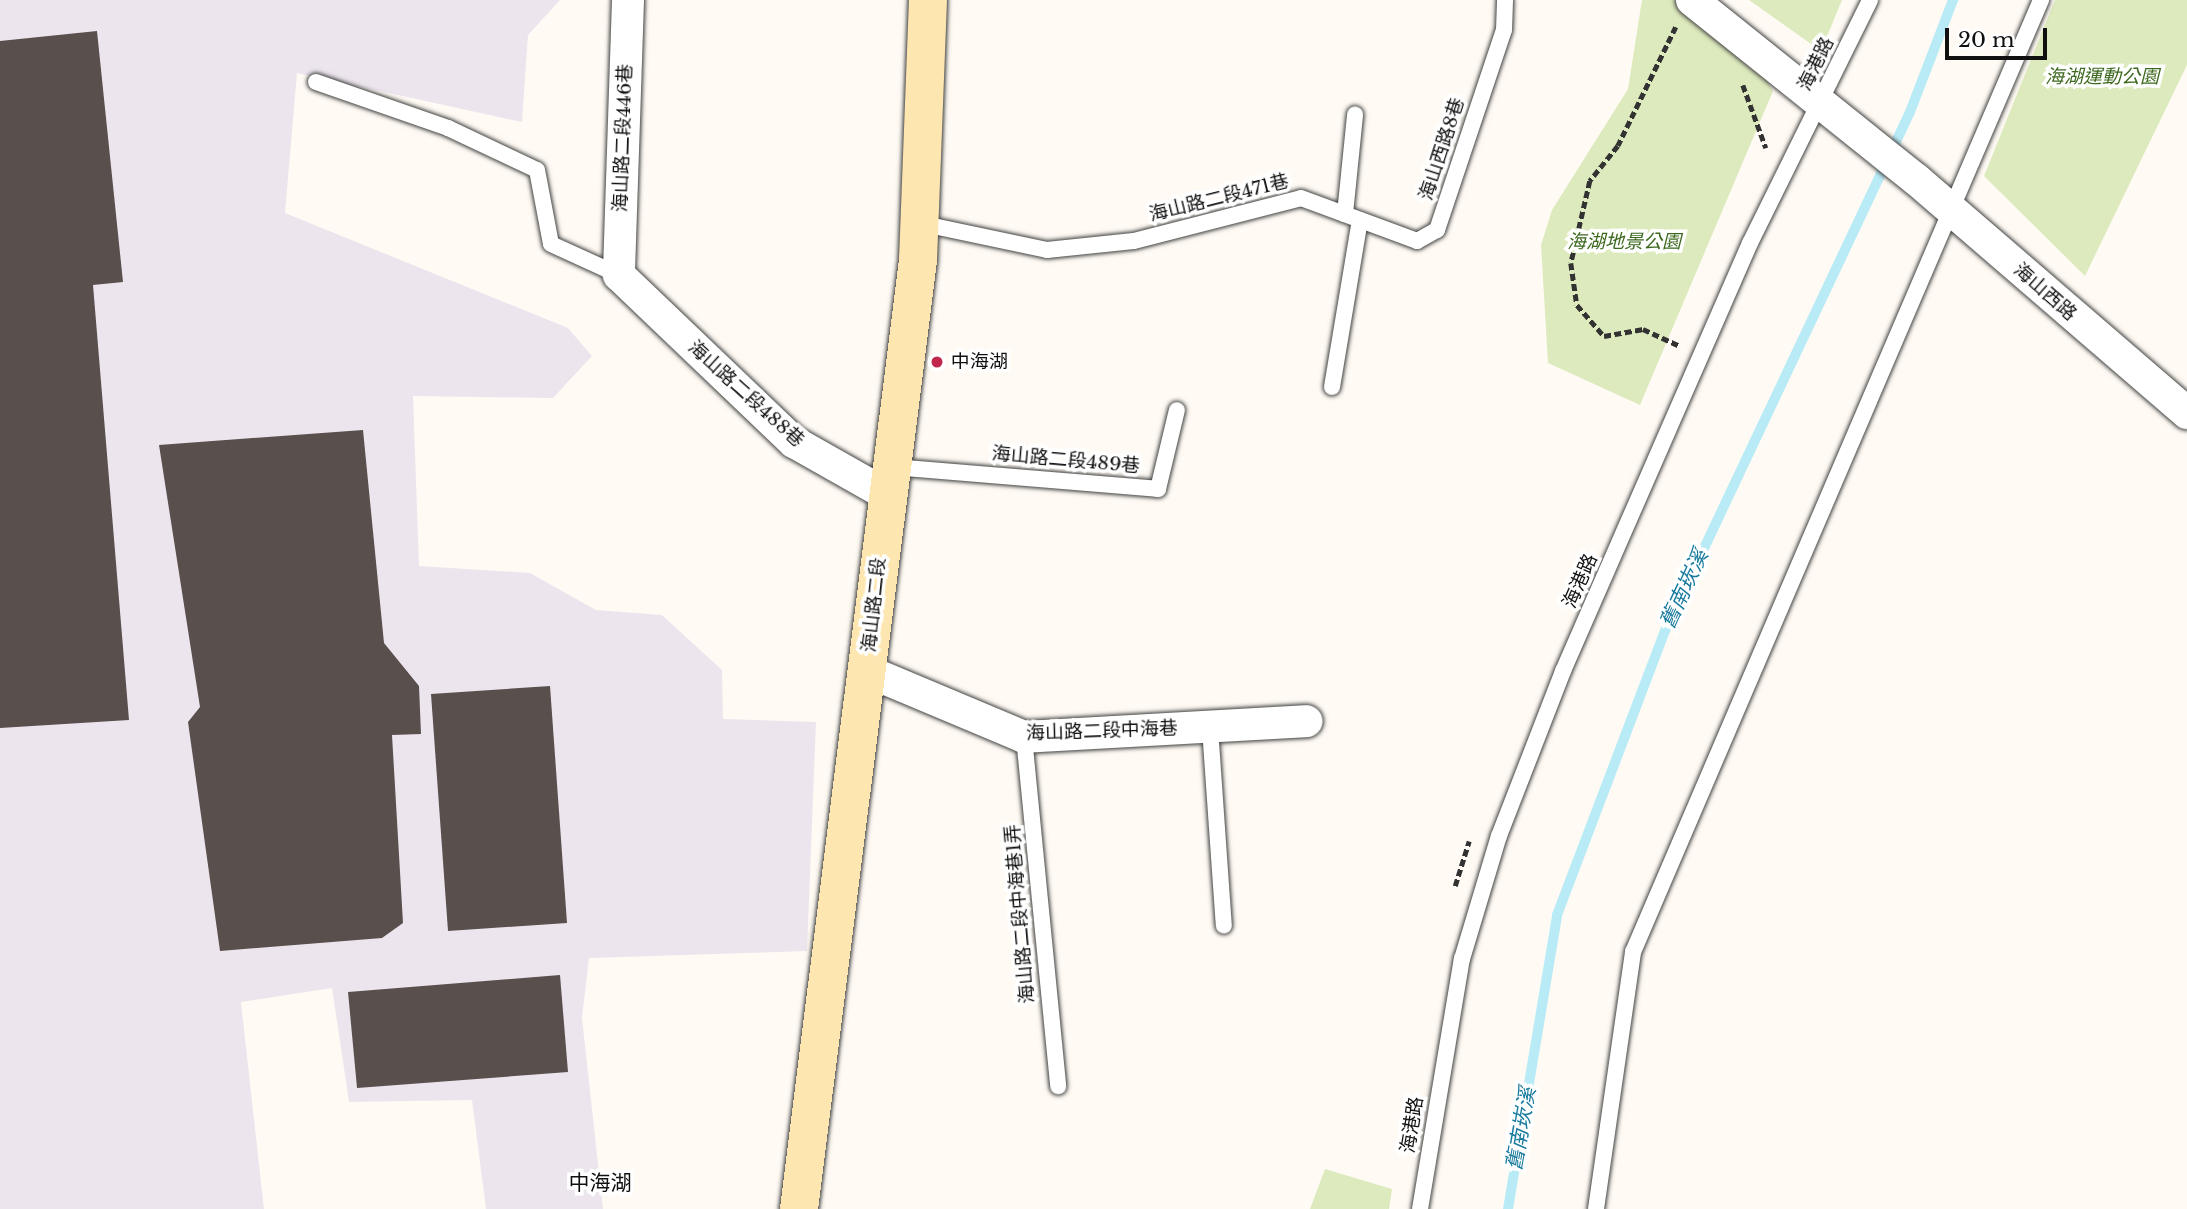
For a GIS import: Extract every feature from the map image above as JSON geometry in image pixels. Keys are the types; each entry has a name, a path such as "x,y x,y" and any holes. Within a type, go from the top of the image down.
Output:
{"main road":[{"name":"海山路二段","path":"799,1209 867,671 919,223 928,0"}],"street":[{"name":"海山路二段446巷","path":"619,275 628,0"},
{"path":"1686,8 1820,103"},
{"name":"海山西路","path":"1820,103 1917,180 2180,407"},
{"name":"海山路二段488巷","path":"619,275 794,442 888,481"},
{"name":"海山路二段中海巷","path":"867,671 1024,737 1307,722"}],"lane":[{"name":"海山西路8巷","path":"1353,217 1417,241 1437,230 1504,30 1505,0"},
{"name":"海港路","path":"1420,1209 1462,959 1499,835 1563,671 1750,243 1870,0"},
{"path":"1596,1209 1633,952 2041,0"},
{"path":"316,82 448,128 537,170 551,244 619,275"},
{"path":"1332,387 1353,217 1355,115"},
{"name":"海山路二段471巷","path":"919,223 1047,250 1134,241 1301,198 1353,217"},
{"name":"海山路二段489巷","path":"888,481 1158,489 1177,411"},
{"path":"1210,727 1224,926"},
{"name":"海山路二段中海巷1弄","path":"1024,737 1058,1086"}],"path":[{"path":"1680,346 1643,329 1604,336 1577,305 1571,263 1590,181 1624,135 1686,8"}],"shaded area":[{"path":"0,0 560,0 528,35 522,122 297,73 285,213 568,328 592,356 553,398 413,396 419,566 530,573 596,610 662,615 722,670 723,719 816,722 807,951 589,958 582,1018 603,1209 486,1209 472,1100 349,1102 332,988 241,1002 264,1209 0,1209"}],"green space":[{"name":"海湖地景公園","path":"1642,0 1674,0 1761,71 1773,91 1640,405 1548,363 1541,245 1552,210 1628,89"},
{"path":"1749,0 1842,0 1821,51"},
{"name":"海湖運動公園","path":"2055,0 2187,0 2187,65 2085,276 1984,176"},
{"path":"1325,1169 1392,1189 1389,1209 1310,1209"}],"building":[{"path":"97,31 123,282 93,285 129,720 0,728 0,41"},
{"path":"363,430 384,643 419,686 421,734 392,735 403,923 382,938 220,951 188,722 200,707 159,445"},
{"path":"550,686 567,923 448,931 431,694"},
{"path":"560,975 568,1072 357,1088 348,992"}],"waterway":[{"name":"舊南崁溪","path":"1508,1209 1557,915 1665,631 1910,112 1953,0"}],"place":[{"name":"中海湖","path":"937,362"}],"district":[{"name":"中海湖","path":"600,1183"}]}
